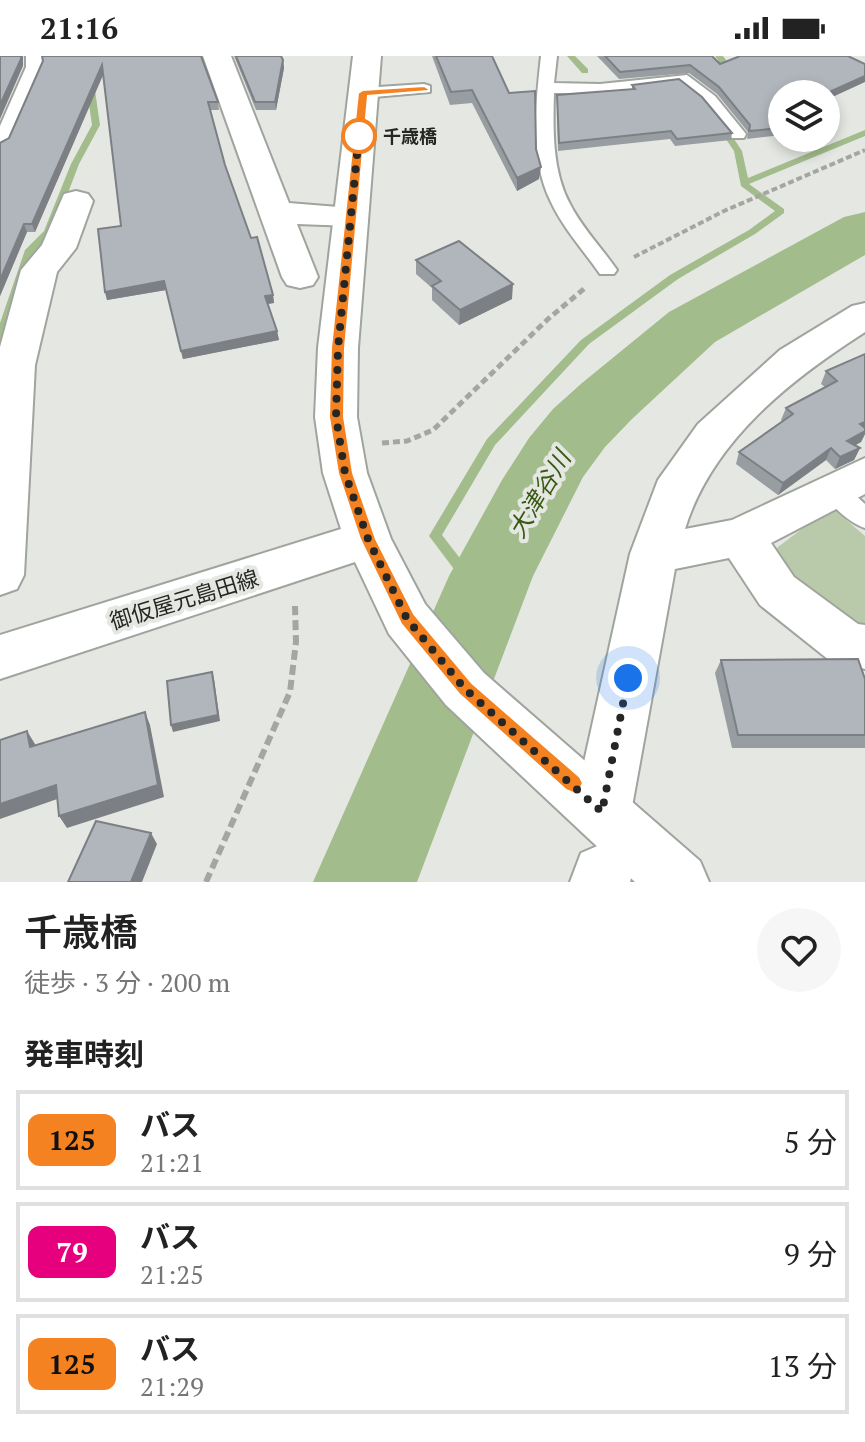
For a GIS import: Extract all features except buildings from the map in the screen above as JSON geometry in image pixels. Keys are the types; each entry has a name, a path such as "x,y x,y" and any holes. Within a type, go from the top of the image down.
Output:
{"street":[{"path":"217,56 300,277"},
{"path":"365,75 338,348 336,417 345,473 368,539 407,619 465,689 679,882"},
{"path":"0,575 15,365 39,270 58,248 76,201"},
{"path":"276,213 351,216"},
{"path":"588,798 654,554 674,492 713,435 794,359 865,315"},
{"path":"654,554 741,537 854,494"},
{"path":"741,537 777,591 847,645 865,647"},
{"name":"御仮屋元島田線","path":"0,657 368,539"}],"lane":[{"path":"0,145 34,67 34,56"},
{"path":"549,56 544,88 545,128 554,190 607,270"},
{"path":"365,75 424,89"},
{"path":"544,88 600,89 681,78 709,99 738,134"}],"path":[{"path":"206,882 290,692 296,642 295,606"}],"green space":[{"path":"831,507 865,536 865,629 850,628 766,556"}],"waterway":[{"path":"0,338 30,250 48,232 75,164 96,125 86,56"},
{"path":"571,56 585,71"},
{"path":"713,77 722,60 719,56"},
{"path":"723,129 738,151 744,183"},
{"path":"744,183 865,133"},
{"path":"483,597 435,536 491,442 585,342 674,277 752,232 781,211 744,183"},
{"name":"大津谷川","path":"365,882 491,576 530,501 579,428 692,327 865,230"}],"bus line":[{"name":"125","path":"424,89 363,93 338,348 336,417 345,473 368,539 407,619 465,689 573,783"}],"place":[{"name":"千歳橋","path":"359,136"}],"route":[{"path":"359,136 360,124 338,348 336,417 345,473 368,539 407,619 465,689 602,812 628,678"}]}
